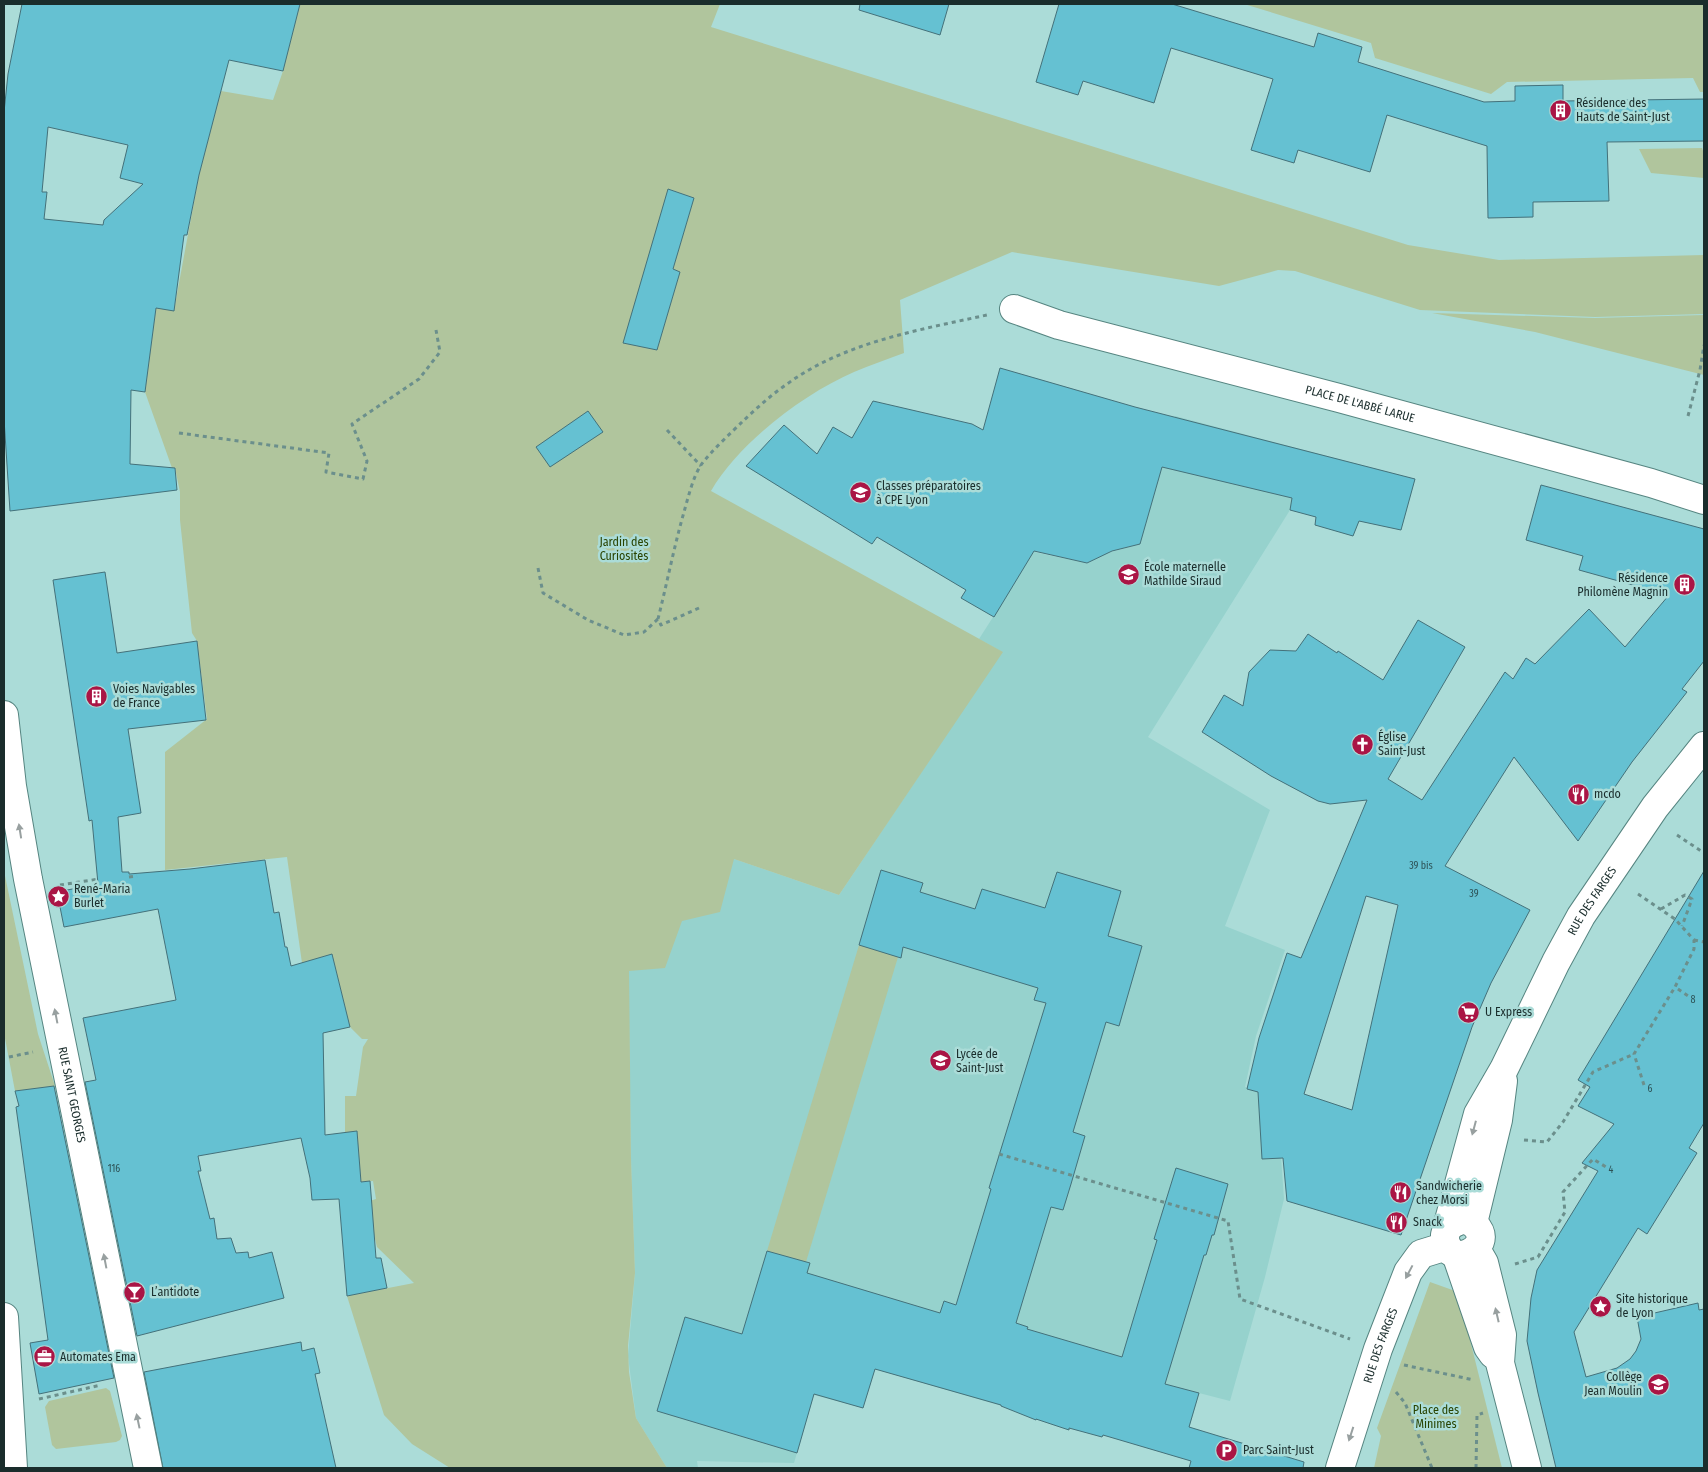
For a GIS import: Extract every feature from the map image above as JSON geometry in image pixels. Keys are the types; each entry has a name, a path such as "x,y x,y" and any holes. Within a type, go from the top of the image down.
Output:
{"street":[{"name":"PLACE DE L'ABBÉ LARUE","path":"1014,309 1059,325 1358,403 1651,483 1704,500"},
{"name":"RUE SAINT GEORGES","path":"4,715 12,786 28,879 148,1468"},
{"name":"RUE DES FARGES","path":"1340,1468 1378,1349 1408,1272 1421,1254 1460,1240 1478,1114 1504,1069 1546,980 1581,916 1655,807 1704,746"},
{"path":"1460,1240 1488,1347 1500,1363 1527,1468"},
{"path":"4,1317 13,1468"}],"path":[{"path":"538,568 543,593 588,620 624,635 644,632 658,619 678,532 701,466 762,403 788,383 821,364 860,347 903,333 1014,309"},
{"path":"180,433 329,453 326,472 363,479 367,461 352,424 419,379 440,352 436,330"},
{"path":"1688,416 1700,370 1704,345"},
{"path":"667,430 701,466"},
{"path":"658,619 661,625 699,608"},
{"path":"1677,835 1704,853"},
{"path":"129,877 137,876"},
{"path":"57,886 99,879"},
{"path":"1638,894 1676,919 1694,940 1704,942"},
{"path":"1661,909 1685,895 1692,899 1682,926"},
{"path":"1523,1140 1547,1142 1563,1122 1593,1072 1634,1054 1675,987 1694,949 1694,940"},
{"path":"1675,987 1691,998"},
{"path":"10,1057 36,1052"},
{"path":"1634,1054 1644,1085"},
{"path":"999,1154 1228,1221 1240,1299 1352,1340"},
{"path":"1511,1266 1538,1257 1565,1212 1563,1192 1586,1165 1593,1159 1606,1167"},
{"path":"1404,1365 1468,1380"},
{"path":"38,1399 108,1384"},
{"path":"1394,1388 1405,1403 1432,1468"},
{"path":"1476,1468 1477,1416 1489,1411"}],"shaded area":[{"name":"Lycée de Saint-Just","path":"1175,416 1415,479 1401,530 1359,521 1353,536 1315,525 1316,517 1290,510 1148,737 1270,810 1225,926 1285,950 1256,1036 1245,1087 1288,1097 1280,1142 1284,1199 1265,1277 1230,1401 1199,1393 1181,1458 1104,1435 1102,1437 1097,1436 1070,1426 1069,1430 1037,1416 1036,1420 1031,1418 1033,1415 875,1369 863,1408 814,1395 794,1463 697,1461 698,1468 667,1468 636,1418 628,1356 635,1273 631,1158 626,822 839,895 1002,652 979,639 1016,581 1007,544 1038,553 1087,563 1107,553 1140,544"}],"green space":[{"name":"Jardin des Curiosités","path":"300,4 720,4 711,27 1408,245 1499,260 1704,255 1704,314 1595,317 1420,310 1295,271 1278,270 1219,286 1012,252 900,300 904,353 854,372 814,393 774,422 738,455 711,491 1003,652 839,895 734,859 720,912 682,921 665,968 629,971 631,1158 635,1273 628,1346 629,1372 636,1418 667,1468 450,1468 412,1444 384,1415 347,1296 414,1283 377,1247 366,1202 376,1199 373,1181 361,1182 357,1131 345,1133 345,1096 356,1096 363,1047 368,1039 362,1039 350,1027 332,954 302,963 287,857 165,870 165,752 207,719 197,641 192,633 180,520 180,492 175,468 172,468 145,392 156,308 174,310 199,175 221,91 273,100 283,71","holes":["669,189 694,198 673,269 680,272 657,350 624,343"]},
{"path":"1244,4 1704,4 1704,92 1700,92 1693,78 1507,82 1491,94 1375,58 1371,43"},
{"path":"1702,148 1704,154 1704,178 1651,173 1639,149"},
{"path":"1432,313 1595,318 1704,315 1704,375 1535,332"},
{"path":"4,871 38,1034 55,1086 15,1091 4,1033"},
{"path":"859,945 898,957 806,1262 767,1251"},
{"name":"Place des Minimes","path":"1430,1282 1458,1292 1502,1468 1374,1468 1381,1436 1377,1428"},
{"path":"106,1388 110,1391 122,1436 120,1440 56,1449 52,1445 45,1407 49,1401"}],"building":[{"path":"22,4 300,4 283,71 229,60 199,175 187,235 184,235 174,311 156,308 145,392 131,390 130,464 175,468 177,490 10,511 4,419 4,112 8,74","holes":["48,127 128,145 120,178 143,184 104,220 103,225 44,219 47,192 42,192"]},
{"path":"860,4 949,4 940,35 859,10"},
{"name":"Résidence des Hauts de Saint-Just","path":"1059,4 1172,4 1314,47 1318,33 1362,47 1358,62 1484,102 1515,101 1515,86 1563,85 1563,101 1704,99 1704,141 1607,142 1609,201 1533,202 1533,217 1488,218 1487,146 1387,115 1370,172 1298,150 1294,163 1251,150 1273,79 1171,48 1154,103 1083,81 1078,95 1036,82"},
{"path":"668,189 694,198 673,269 680,272 657,350 623,343"},
{"path":"1000,368 1135,407 1415,479 1401,530 1359,521 1353,536 1315,525 1316,517 1290,510 1292,498 1162,467 1140,544 1112,551 1087,563 1034,551 994,617 961,598 966,590 877,537 872,544 746,466 784,425 817,454 833,427 852,438 873,401 972,424 983,430"},
{"path":"588,411 603,432 550,467 536,447"},
{"path":"1541,485 1704,529 1704,661 1682,689 1687,692 1632,762 1578,841 1514,757 1445,866 1530,910 1491,983 1472,1027 1401,1235 1287,1201 1283,1158 1262,1159 1258,1092 1247,1089 1259,1038 1287,953 1301,958 1367,800 1330,804 1318,801 1271,776 1202,732 1224,695 1243,706 1249,672 1270,650 1296,651 1308,634 1383,680 1418,620 1465,647 1388,779 1422,800 1505,672 1513,679 1526,658 1535,664 1589,609 1625,647 1669,595 1579,570 1583,556 1526,540","holes":["1366,896 1398,905 1352,1110 1304,1094"]},
{"path":"105,572 117,653 197,641 206,720 128,729 141,813 118,817 122,872 129,872 129,874 190,869 265,860 274,913 279,912 285,947 287,947 291,966 332,954 350,1027 323,1033 325,1135 357,1131 361,1182 370,1181 376,1258 381,1258 387,1288 347,1296 339,1199 312,1200 310,1178 301,1138 198,1156 201,1171 198,1171 210,1219 214,1218 217,1239 231,1238 236,1253 248,1252 249,1258 272,1252 284,1298 137,1336 85,1082 96,1080 83,1018 176,1000 158,909 64,927 57,892 98,884 92,820 89,821 53,580"},
{"path":"881,870 923,883 920,892 975,909 982,889 1045,908 1057,872 1121,891 1108,936 1142,946 1119,1026 1106,1022 1073,1132 1085,1136 1071,1184 1063,1210 1051,1207 1016,1323 1028,1327 1027,1329 1122,1357 1157,1240 1154,1239 1176,1168 1228,1184 1214,1235 1212,1235 1206,1255 1204,1255 1165,1384 1199,1393 1189,1427 1304,1462 1303,1468 1189,1468 1191,1461 1103,1435 1102,1437 1069,1428 1069,1430 1036,1420 1001,1405 875,1369 863,1408 814,1394 797,1453 657,1411 685,1317 742,1334 767,1251 810,1263 807,1273 940,1313 944,1301 956,1305 991,1189 989,1188 1046,1003 1034,1000 1038,988 903,947 901,958 859,945"},
{"path":"1704,871 1704,1123 1689,1148 1697,1153 1647,1234 1638,1228 1574,1332 1586,1377 1617,1368 1630,1359 1641,1339 1637,1317 1698,1303 1699,1310 1704,1309 1704,1468 1556,1468 1527,1341 1531,1298 1537,1270 1598,1171 1582,1163 1614,1124 1578,1106 1590,1087 1578,1080"},
{"path":"54,1086 114,1378 39,1394 30,1343 48,1340 16,1107 19,1106 15,1091"},
{"path":"301,1342 302,1351 314,1348 320,1373 315,1374 336,1468 163,1468 144,1372"}],"place":[{"name":"Résidence des Hauts de Saint-Just","path":"1560,110"},
{"name":"Classes préparatoires à CPE Lyon","path":"860,493"},
{"name":"École maternelle Mathilde Siraud","path":"1128,574"},
{"name":"Résidence Philomène Magnin","path":"1684,585"},
{"name":"Voies Navigables de France","path":"97,696"},
{"name":"Église Saint-Just","path":"1362,744"},
{"name":"mcdo","path":"1578,794"},
{"name":"René-Maria Burlet","path":"58,896"},
{"name":"U Express","path":"1469,1012"},
{"name":"Lycée de Saint-Just","path":"940,1061"},
{"name":"Sandwicherie chez Morsi","path":"1400,1193"},
{"name":"Snack","path":"1397,1222"},
{"name":"L’antidote","path":"135,1292"},
{"name":"Site historique de Lyon","path":"1600,1306"},
{"name":"Automates Ema","path":"44,1357"},
{"name":"Collège Jean Moulin","path":"1658,1384"},
{"name":"Parc Saint-Just","path":"1227,1450"}]}
